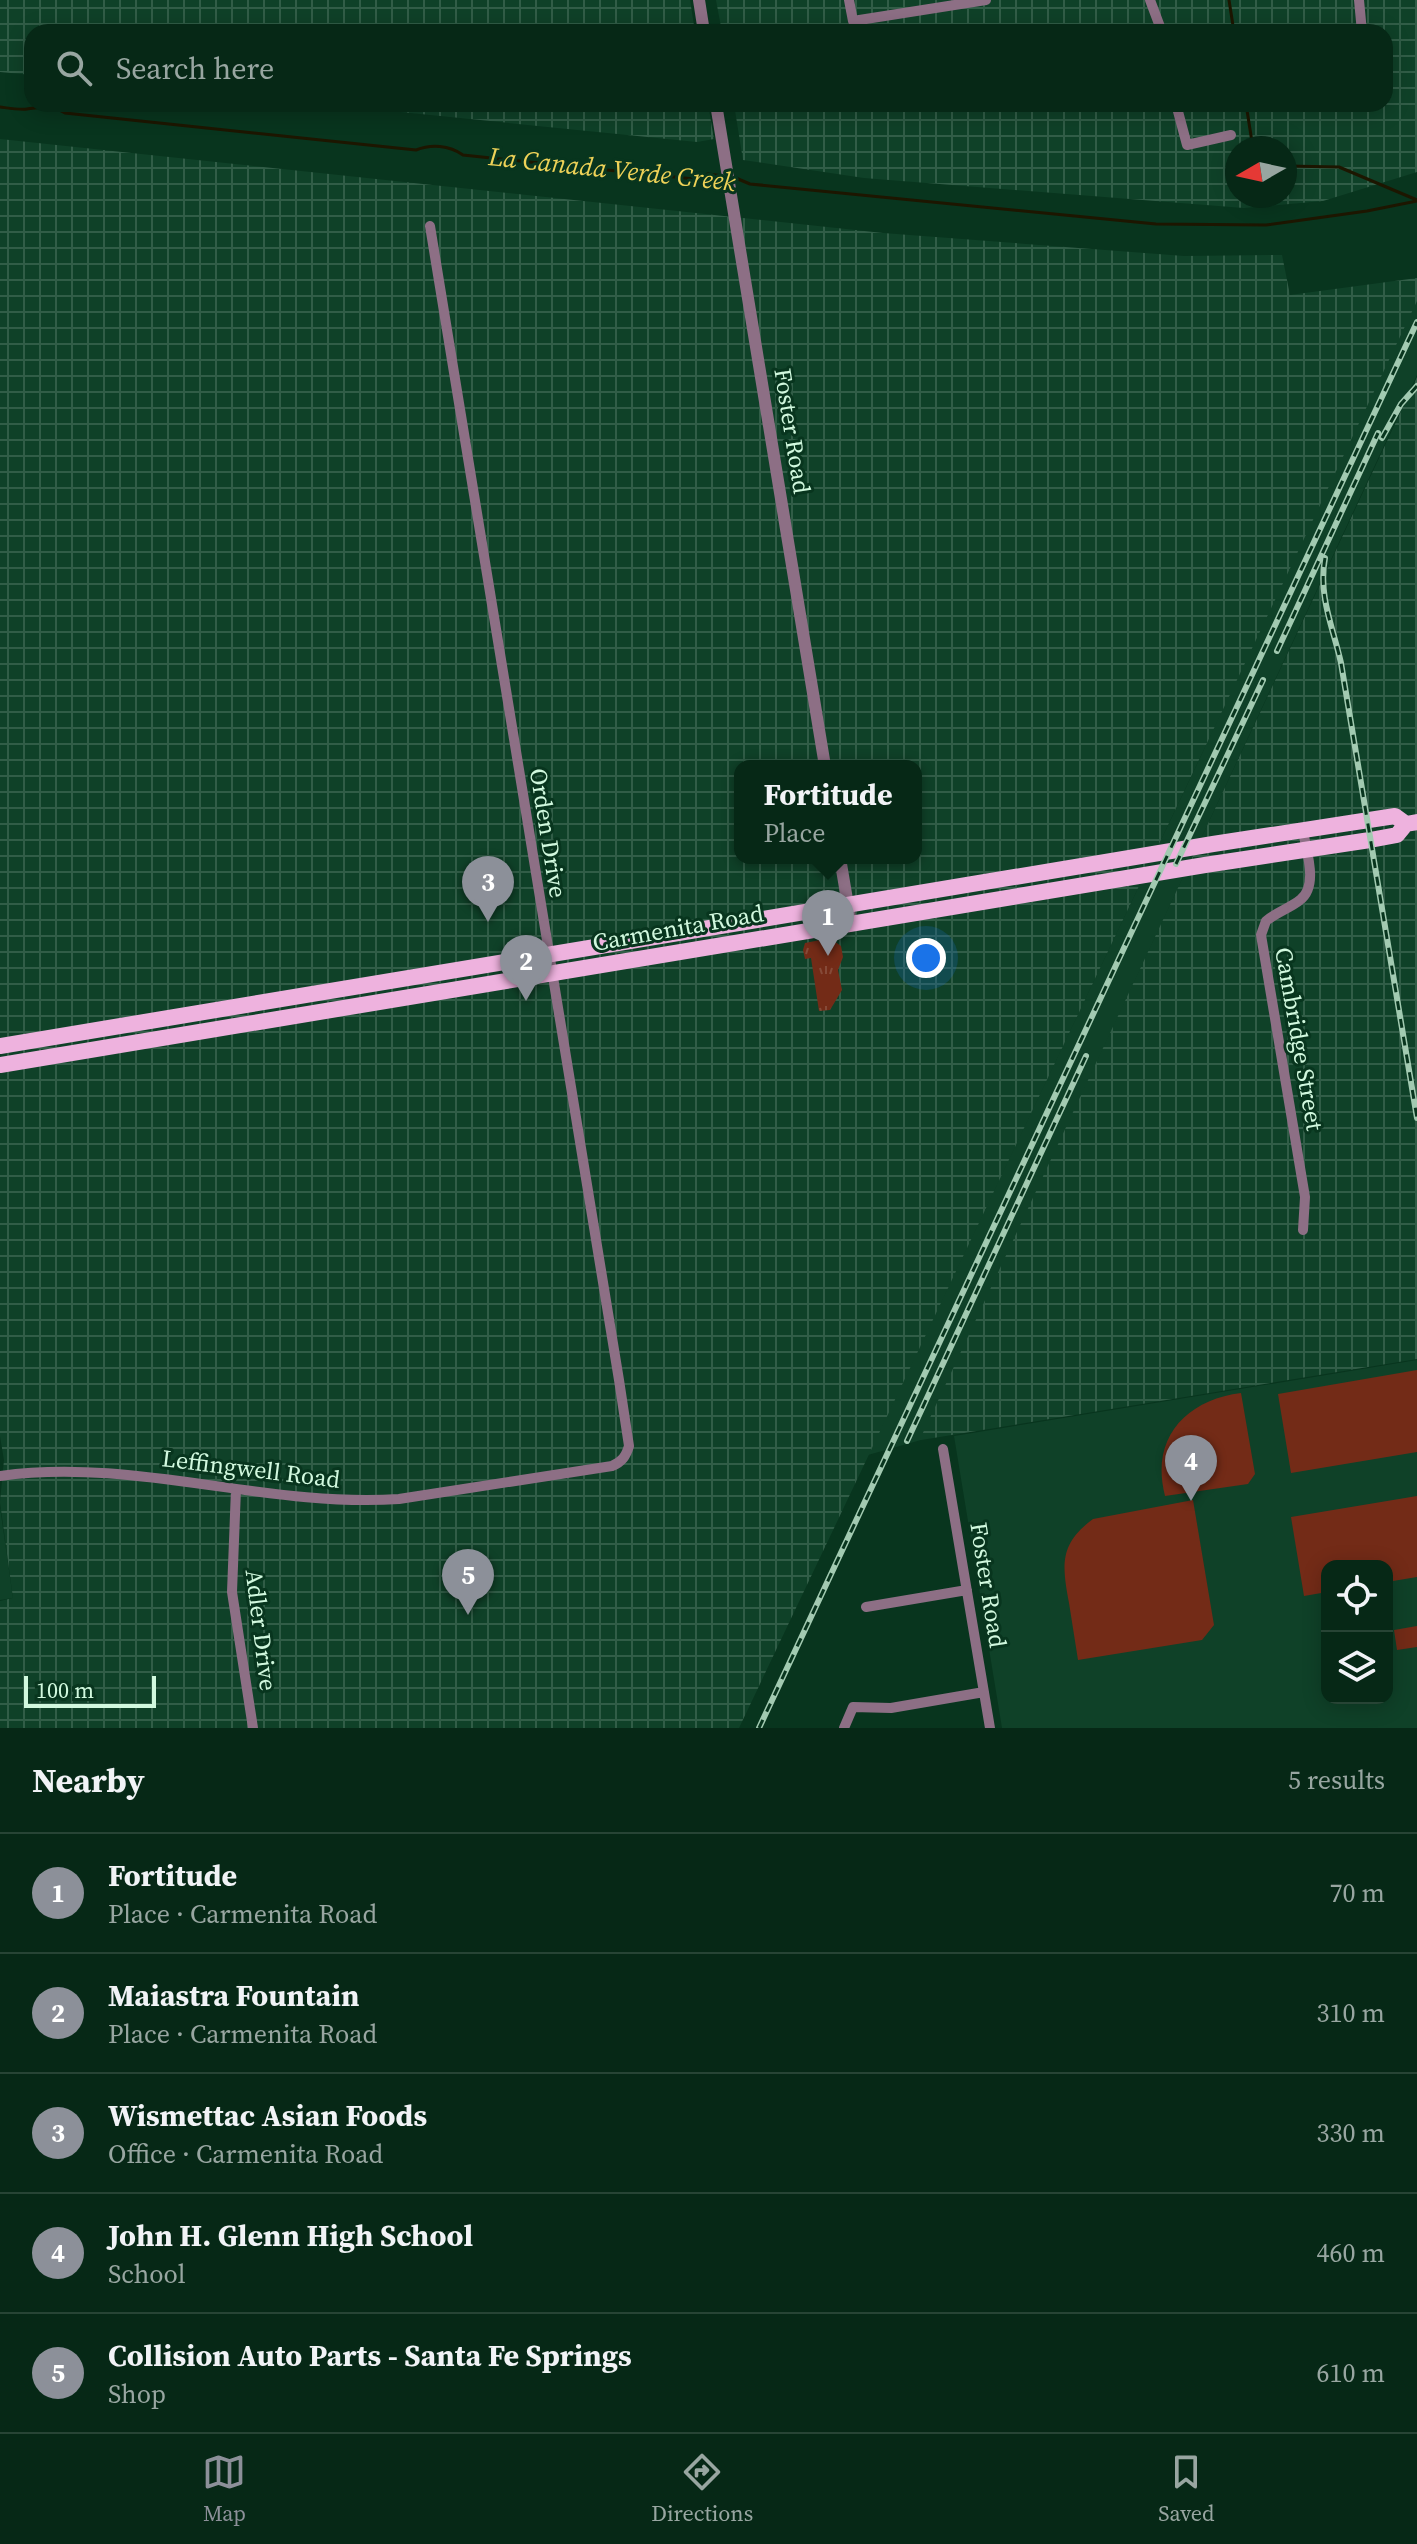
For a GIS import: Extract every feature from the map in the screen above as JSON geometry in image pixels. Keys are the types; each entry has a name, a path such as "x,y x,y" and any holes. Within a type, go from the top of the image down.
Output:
{"main road":[{"name":"Carmenita Road","path":"0,1046 1109,860 1395,816 1412,823 1397,835 0,1065"},
{"path":"309,995 312,1014"}],"street":[{"path":"699,0 703,24"},
{"path":"849,0 853,21 986,0"},
{"path":"1150,0 1159,24"},
{"path":"1359,0 1361,24"},
{"name":"Foster Road","path":"717,112 824,760"},
{"path":"1178,112 1187,145 1231,135"},
{"name":"Orden Drive","path":"430,226 629,1446"},
{"name":"Cambridge Street","path":"1303,831 1310,881 1307,893 1266,921 1261,935 1305,1197 1303,1230"},
{"path":"841,864 851,923"},
{"name":"Leffingwell Road","path":"0,1476 80,1471 317,1500 399,1499 612,1466 625,1458 629,1446"},
{"name":"Foster Road","path":"943,1449 990,1728"},
{"name":"Adler Drive","path":"236,1489 232,1592 253,1728"},
{"path":"866,1607 967,1590"},
{"path":"844,1728 853,1707 891,1708 984,1692"}],"shaded area":[{"path":"0,0 690,0 694,24 24,24 24,74 0,72"},
{"path":"716,0 1417,0 1417,172 1323,201 1297,203 1297,136 1225,136 1225,206 864,178 743,160 735,112 1393,112 1393,24 720,24"},
{"path":"400,112 709,112 714,139 697,142"},
{"path":"0,139 883,233 1184,256 1282,255 1290,295 1417,278 1417,301 739,1728 0,1728 0,1601 13,1598 0,1502 4,1460 0,1436"},
{"path":"1417,291 1417,375 921,1440 868,1455 1198,762"},
{"path":"1417,377 1417,1359 921,1440 921,1437"},
{"path":"1417,1360 1417,1728 1002,1728 954,1436"},
{"path":"0,1507 13,1598 0,1600"}],"green space":[{"path":"830,938 841,946 843,957 838,970 842,990 830,1010 819,1011 811,958 805,959 803,950 805,943"},
{"path":"1417,1370 1417,1452 1291,1473 1278,1394"},
{"path":"1241,1393 1255,1474 1248,1484 1165,1496 1163,1456 1177,1425 1204,1404"},
{"path":"1417,1496 1417,1577 1393,1581 1393,1560 1321,1560 1321,1593 1304,1596 1291,1517"},
{"path":"1193,1500 1214,1625 1202,1640 1078,1660 1065,1566 1074,1537 1093,1519"},
{"path":"1417,1626 1417,1647 1397,1650 1394,1630"}],"waterway":[{"path":"1229,0 1233,24"},
{"name":"La Canada Verde Creek","path":"0,107 24,109"},
{"name":"La Canada Verde Creek","path":"63,112 416,150 440,146 463,155 694,179 708,174 723,176"},
{"path":"1247,112 1251,136"},
{"path":"1297,166 1339,167 1417,200"},
{"name":"La Canada Verde Creek","path":"731,176 750,184 1156,224 1266,225 1417,201"}],"railway":[{"path":"759,1728 1417,322"},
{"path":"1382,438 1401,404 1417,386"},
{"path":"1277,651 1378,433"},
{"path":"1325,558 1323,585 1327,611 1341,663 1417,1118"},
{"path":"1176,864 1263,680"},
{"path":"907,1441 1086,1056"}],"place":[{"name":"Wismettac Asian Foods","path":"488,922"},
{"name":"Fortitude","path":"828,956"},
{"name":"Maiastra Fountain","path":"526,1001"},
{"name":"John H. Glenn High School","path":"1191,1501"},
{"name":"Collision Auto Parts - Santa Fe Springs","path":"468,1615"}]}
